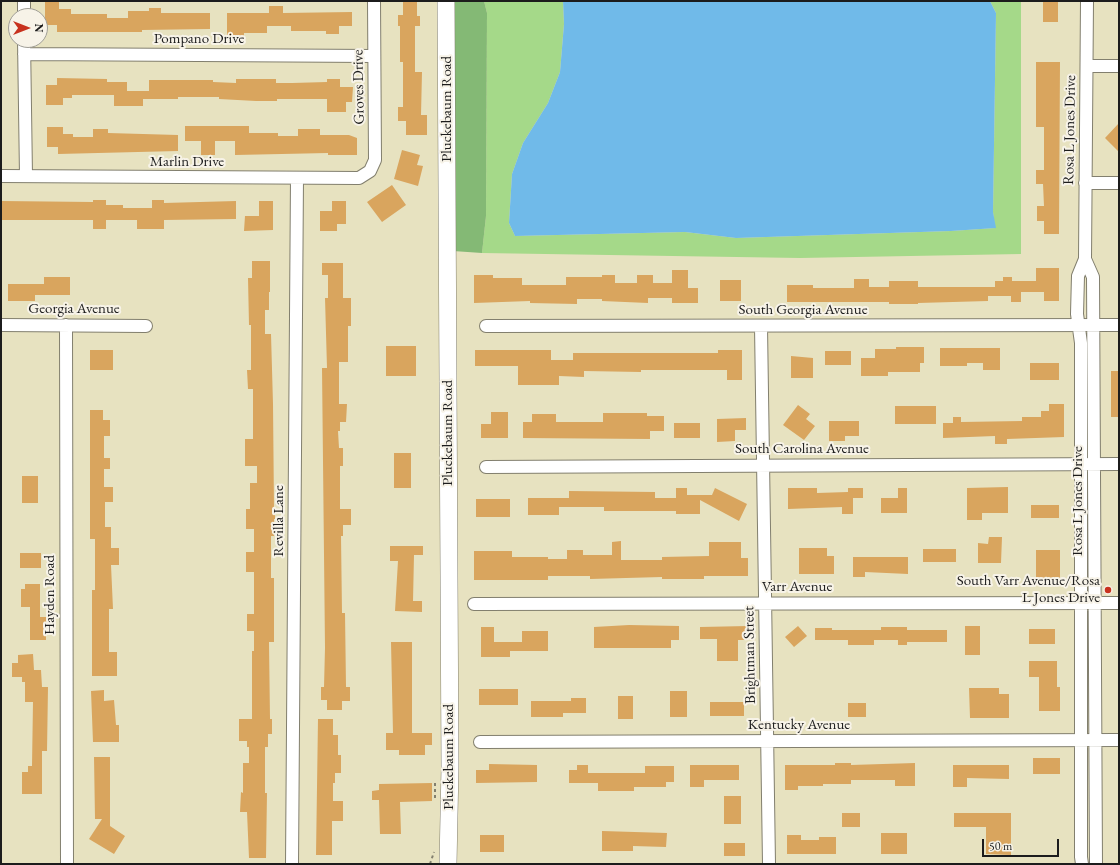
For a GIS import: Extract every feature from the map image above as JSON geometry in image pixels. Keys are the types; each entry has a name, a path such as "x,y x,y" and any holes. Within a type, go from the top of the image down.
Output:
{"street":[{"name":"Groves Drive","path":"370,172 376,160 374,1"},
{"name":"Pluckebaum Road","path":"446,1 450,759 448,864"},
{"name":"Rosa L Jones Drive","path":"1082,864 1080,858 1081,343 1077,314 1078,276 1085,259 1088,66 1087,1"},
{"path":"24,48 26,176"},
{"name":"Pompano Drive","path":"24,54 374,56"},
{"path":"1088,66 1119,66"},
{"name":"Marlin Drive","path":"1,176 359,178 370,172"},
{"name":"Revilla Lane","path":"292,864 296,178"},
{"path":"1086,183 1119,183"},
{"name":"Rosa L Jones Drive","path":"1085,259 1093,277 1096,864"},
{"name":"Georgia Avenue","path":"1,325 146,326"},
{"name":"Hayden Road","path":"66,325 67,864"},
{"name":"South Georgia Avenue","path":"486,326 1119,325"},
{"name":"Brightman Street","path":"761,326 769,864"},
{"name":"South Carolina Avenue","path":"486,467 1119,464"},
{"name":"Varr Avenue","path":"474,604 1119,603"},
{"name":"Kentucky Avenue","path":"480,742 1119,740"}],"green space":[{"path":"452,1 484,1 487,13 486,216 482,253 453,251"},
{"path":"484,1 563,1 564,24 560,72 548,103 523,143 512,174 509,223 515,236 685,232 736,238 951,231 995,228 993,212 996,13 990,1 1021,1 1021,254 800,258 482,253 486,216 487,13"}],"water":[{"path":"563,1 990,1 996,13 993,212 996,228 951,231 736,238 685,232 515,236 509,223 512,174 523,143 548,103 560,72 564,24"}],"building":[{"path":"45,1 59,1 59,9 71,9 71,14 107,14 107,18 128,18 128,11 149,11 149,8 161,8 161,13 210,13 210,29 142,30 142,32 57,32 57,25 48,25 48,8 45,8"},
{"path":"403,1 417,1 417,16 420,16 420,26 415,26 415,72 422,72 421,115 427,115 427,135 406,135 406,121 398,121 398,107 403,107 403,62 400,62 400,26 398,26 398,15 403,15"},
{"path":"1043,1 1058,1 1058,22 1043,22"},
{"path":"269,6 283,6 283,13 352,12 352,26 339,26 339,34 326,34 326,31 291,31 291,26 267,26 267,33 244,33 244,36 227,36 227,13 269,13"},
{"path":"1036,62 1060,62 1059,234 1044,234 1044,221 1037,221 1037,206 1044,206 1043,184 1036,184 1036,170 1044,170 1044,127 1036,127"},
{"path":"57,78 107,79 107,82 127,82 127,91 149,91 149,80 213,80 213,82 236,83 236,79 276,79 276,83 292,83 327,82 327,79 340,79 340,87 353,87 352,102 346,102 346,112 327,112 327,99 277,99 277,101 256,101 219,99 219,97 178,97 178,99 143,99 143,106 114,106 114,95 72,95 72,98 63,98 63,105 46,105 46,85 57,85"},
{"path":"1119,123 1119,152 1105,138"},
{"path":"185,126 249,126 249,133 278,133 278,136 298,136 298,129 320,129 320,135 349,135 357,138 357,155 328,155 328,153 235,155 235,141 215,141 215,155 201,155 201,141 185,141"},
{"path":"47,127 63,127 63,134 73,134 73,137 93,137 93,129 108,129 108,133 178,135 178,151 58,154 58,147 47,147"},
{"path":"402,150 420,155 417,165 423,166 418,186 394,179"},
{"path":"392,185 406,205 382,222 367,202"},
{"path":"93,200 106,200 106,205 123,205 123,208 152,208 152,200 164,200 164,203 236,201 236,219 164,220 164,229 137,229 137,220 106,220 106,229 93,229 93,220 1,220 1,201 93,202"},
{"path":"259,201 273,201 273,230 244,231 245,216 259,216"},
{"path":"332,201 346,201 346,224 337,224 337,231 320,231 320,211 332,211"},
{"path":"252,261 270,261 269,310 265,310 265,334 271,334 275,519 274,536 271,536 271,578 274,578 274,642 269,642 270,719 272,719 272,734 268,734 268,747 265,747 265,793 267,793 266,858 249,858 247,812 240,812 241,792 243,793 243,763 249,763 249,747 247,747 247,741 239,741 239,719 252,719 252,651 254,651 254,631 247,631 247,614 254,614 254,572 246,572 246,552 254,552 254,529 246,529 246,509 250,509 250,483 257,483 257,466 245,466 245,439 253,439 253,389 248,389 247,370 251,370 251,325 249,325 248,278 252,278"},
{"path":"322,263 343,263 343,298 351,298 351,326 348,326 348,362 339,362 339,404 347,404 346,422 340,422 340,431 338,431 339,448 343,448 343,466 340,466 340,509 351,509 351,525 343,525 343,536 341,536 342,613 345,613 346,687 350,687 350,701 342,701 342,710 327,710 327,700 321,700 321,687 324,687 325,648 322,368 327,368 325,298 328,298 328,275 322,275"},
{"path":"1036,268 1059,268 1059,301 1044,301 1044,292 1021,292 1021,302 1011,302 1011,296 988,296 988,301 918,304 889,304 889,302 787,302 787,285 813,285 813,288 854,288 854,279 869,279 869,287 889,287 889,281 918,281 918,287 995,287 995,281 1003,281 1003,277 1012,277 1012,281 1036,281"},
{"path":"672,270 688,270 688,288 698,288 698,303 672,303 672,298 648,298 648,303 602,301 602,299 577,299 577,304 530,303 530,301 474,303 474,275 493,275 493,278 522,278 522,285 566,285 566,277 602,277 602,275 615,275 615,283 637,283 637,275 653,275 653,283 672,283"},
{"path":"44,277 70,277 70,295 35,295 35,301 8,301 8,284 44,284"},
{"path":"720,280 741,280 741,301 720,301"},
{"path":"386,346 416,346 416,376 386,376"},
{"path":"896,347 924,347 924,363 920,363 920,372 888,372 888,376 861,376 861,358 875,358 875,349 896,349"},
{"path":"940,348 1000,348 1000,370 983,370 983,363 967,363 967,366 940,366"},
{"path":"90,350 113,350 113,370 90,370"},
{"path":"475,350 551,350 551,360 573,360 573,353 718,353 718,350 742,350 742,380 727,380 727,370 641,370 641,372 584,371 584,377 559,376 559,385 518,385 518,366 475,366"},
{"path":"825,351 851,351 851,365 825,365"},
{"path":"791,356 813,358 813,378 791,378"},
{"path":"1030,363 1059,363 1059,380 1030,380"},
{"path":"1111,371 1119,371 1119,417 1111,417"},
{"path":"1049,404 1064,404 1064,437 1007,439 1007,444 995,444 995,436 943,438 943,423 953,423 953,417 961,417 961,422 1022,421 1022,417 1041,417 1041,411 1049,411"},
{"path":"798,405 810,414 806,419 815,426 804,440 783,425"},
{"path":"895,406 936,406 936,424 895,424"},
{"path":"90,410 103,410 103,420 110,420 110,436 104,436 104,458 110,458 110,469 104,469 104,487 113,487 113,502 105,502 105,527 111,527 111,548 119,548 119,565 111,565 113,609 109,609 109,652 117,652 117,676 92,676 92,590 95,590 95,539 90,539"},
{"path":"491,412 508,412 508,438 481,438 481,424 491,424"},
{"path":"603,413 647,413 647,416 664,416 664,431 650,431 650,439 523,438 523,422 532,422 532,414 556,414 556,422 603,422"},
{"path":"746,418 746,430 735,430 735,441 717,442 717,419"},
{"path":"829,421 859,421 859,436 845,436 845,441 829,441"},
{"path":"674,423 700,423 700,438 674,438"},
{"path":"394,453 411,453 411,488 394,488"},
{"path":"22,476 38,476 38,503 22,503"},
{"path":"1008,487 1008,513 982,513 982,520 967,520 967,488"},
{"path":"676,488 687,488 687,495 712,495 715,488 747,504 739,521 700,500 700,514 676,514 676,511 604,511 604,507 559,507 559,515 528,515 528,498 569,498 569,491 655,492 655,498 676,498"},
{"path":"788,488 817,488 817,493 848,492 848,488 863,488 863,498 853,498 853,514 842,514 842,507 788,509"},
{"path":"898,488 907,488 907,513 881,513 881,498 898,498"},
{"path":"476,499 510,499 510,517 476,517"},
{"path":"1031,505 1059,505 1059,518 1031,518"},
{"path":"989,537 1002,537 1001,563 978,563 978,543 988,544"},
{"path":"621,541 621,560 662,560 662,557 709,556 709,542 741,542 741,558 748,558 748,576 704,576 704,579 662,579 662,577 590,579 590,576 548,576 548,580 474,580 474,551 512,551 512,557 548,557 548,559 567,559 567,550 583,550 583,555 612,555 612,542"},
{"path":"390,546 423,546 423,555 414,555 413,601 422,601 422,612 395,611 398,561 390,561"},
{"path":"799,548 827,548 827,556 834,556 834,574 799,574"},
{"path":"923,549 956,549 956,562 923,562"},
{"path":"1036,550 1060,550 1060,580 1036,580"},
{"path":"20,553 41,553 41,568 20,568"},
{"path":"853,557 908,557 908,574 865,572 865,577 853,577"},
{"path":"25,584 40,584 40,617 46,617 46,640 30,640 30,607 21,607 21,589 25,589"},
{"path":"629,625 679,626 679,640 671,640 671,648 594,648 594,627"},
{"path":"748,626 748,640 738,640 738,661 717,661 717,639 700,639 700,627"},
{"path":"798,626 807,636 794,647 785,637"},
{"path":"965,626 980,626 980,655 965,655"},
{"path":"481,627 494,627 494,642 522,642 522,631 548,631 548,651 510,651 510,657 481,657"},
{"path":"881,627 907,627 907,630 947,630 947,642 907,642 907,645 898,645 898,640 874,640 874,645 848,645 848,640 815,640 815,628 832,628 832,630 881,630"},
{"path":"1029,629 1055,629 1055,644 1029,644"},
{"path":"391,642 412,642 412,733 432,733 432,745 425,745 425,755 399,755 399,750 386,750 386,733 393,733"},
{"path":"33,654 34,670 41,670 42,687 48,687 47,751 42,751 42,794 22,794 22,772 28,772 28,766 32,766 33,702 25,702 25,682 22,682 22,677 12,677 12,663 18,663 18,655"},
{"path":"1029,661 1057,661 1057,687 1060,687 1060,711 1039,711 1039,677 1029,677"},
{"path":"969,688 999,688 999,694 1009,694 1009,718 970,718"},
{"path":"479,689 518,689 518,705 479,705"},
{"path":"104,690 104,701 114,700 116,725 119,725 119,742 93,742 91,691"},
{"path":"670,691 687,691 687,717 670,717"},
{"path":"618,696 633,696 633,719 618,719"},
{"path":"571,698 586,698 586,713 563,713 563,717 531,717 531,701 571,701"},
{"path":"710,702 744,702 744,716 710,716"},
{"path":"848,703 866,703 866,717 848,717"},
{"path":"318,719 333,719 333,735 338,735 338,755 341,755 341,773 335,773 335,783 333,783 333,801 343,801 343,821 332,821 332,855 316,855"},
{"path":"94,757 110,757 110,826 125,836 114,854 89,839 102,819 95,819"},
{"path":"1033,758 1060,758 1060,774 1033,774"},
{"path":"835,763 851,763 851,765 915,763 915,786 895,786 895,780 851,780 851,784 798,786 798,790 785,790 785,765 835,765"},
{"path":"489,764 537,765 537,782 476,783 476,770 489,770"},
{"path":"577,765 588,765 588,773 645,773 645,766 674,766 674,782 666,782 666,787 634,787 634,791 598,791 598,783 569,783 569,770 577,770"},
{"path":"690,765 739,765 739,780 704,780 704,787 690,787"},
{"path":"953,765 1009,765 1009,779 967,778 967,787 953,787"},
{"path":"432,783 432,801 400,802 401,834 380,834 379,800 372,800 372,791 379,790 379,784"},
{"path":"724,796 741,796 741,824 724,824"},
{"path":"842,813 860,813 860,827 842,827"},
{"path":"954,813 1011,813 1011,855 986,854 986,827 954,827"},
{"path":"602,831 667,833 666,847 633,846 633,851 602,851"},
{"path":"881,833 907,833 907,854 881,854"},
{"path":"480,835 504,835 504,852 480,852"},
{"path":"787,835 801,835 801,840 819,840 819,837 836,837 836,854 787,854"},
{"path":"724,843 745,843 745,856 724,856"}],"place":[{"name":"South Varr Avenue/Rosa L Jones Drive","path":"1108,590"}]}
